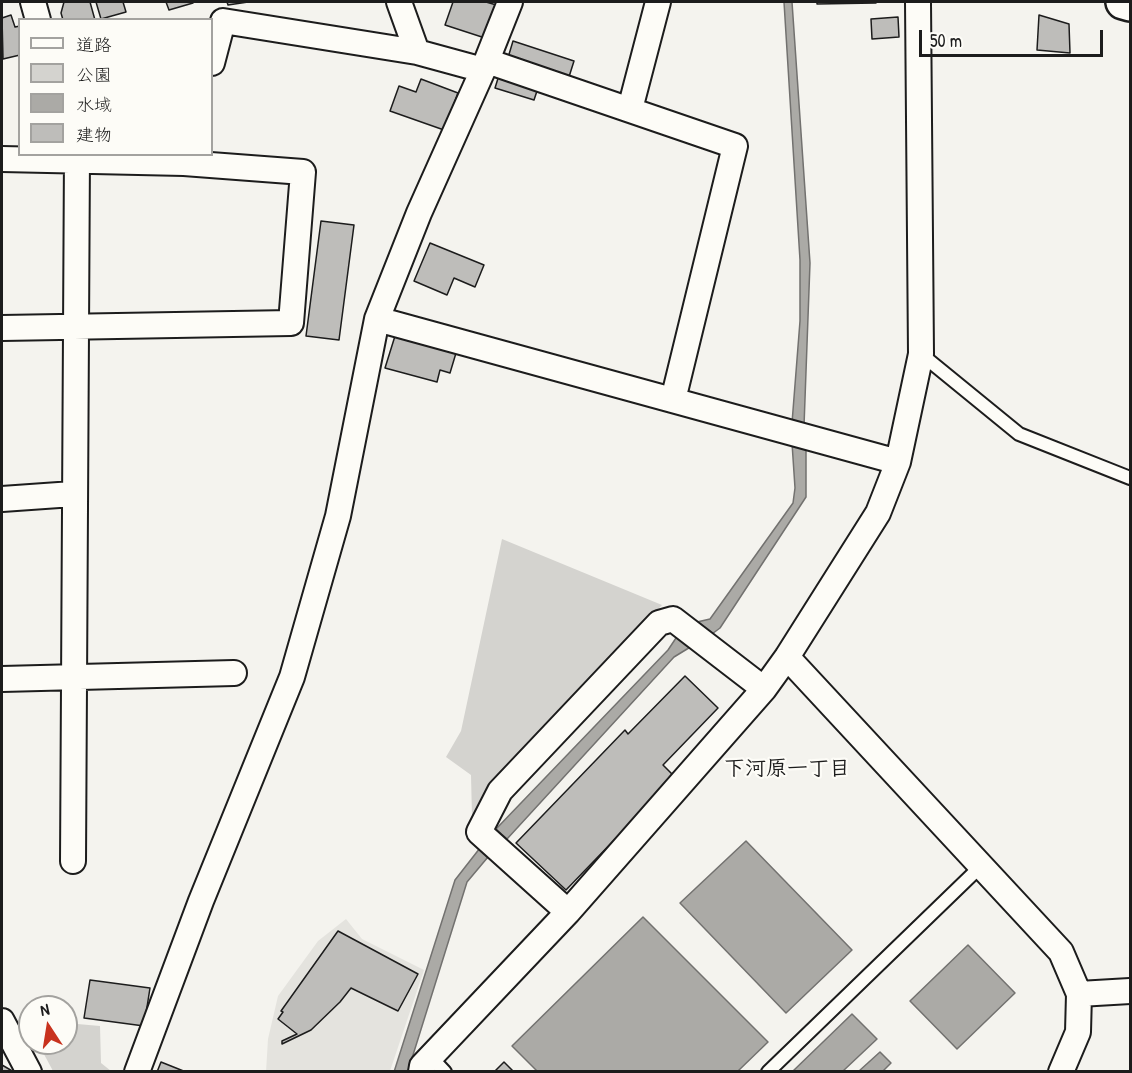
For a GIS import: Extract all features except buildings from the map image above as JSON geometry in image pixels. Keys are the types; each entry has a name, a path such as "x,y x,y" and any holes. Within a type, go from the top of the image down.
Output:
{"main road":[{"path":"1123,2 1131,4"}],"street":[{"path":"33,2 37,18"},
{"path":"399,2 417,52"},
{"path":"137,1071 201,901 292,677 338,516 377,319 419,213 485,65 510,2"},
{"path":"630,109 658,2"},
{"path":"432,1067 764,689 787,657 878,513 898,462 921,354 918,2"},
{"path":"213,56 220,11 485,65 630,109 735,146 673,400"},
{"path":"73,861 74,325 78,158"},
{"path":"2,159 185,159 303,172 291,323 2,328"},
{"path":"377,319 898,462"},
{"path":"2,499 73,494"},
{"path":"568,912 479,832 500,791 659,623 673,620 764,689"},
{"path":"787,657 1061,952 1079,994 1078,1032 1060,1071"},
{"path":"2,679 73,675 234,672"},
{"path":"1079,994 1131,991"},
{"path":"2,1021 29,1071"}],"lane":[{"path":"921,354 1019,434 1131,478"},
{"path":"768,1071 981,866"}],"shaded area":[{"path":"346,919 362,939 424,970 390,1071 266,1072 268,1039 278,996 318,941"}],"green space":[{"path":"502,539 662,605 496,783 472,817 471,775 446,757 461,731"},
{"path":"78,1024 100,1026 101,1063 111,1071 53,1071 44,1055 78,1055"}],"water":[{"path":"784,2 792,2 810,263 804,426 792,423 800,321 800,260"},
{"path":"792,443 806,448 806,497 720,628 712,634 697,622 710,619 793,503 795,488"},
{"path":"678,635 692,646 674,657 507,839 496,829 668,650"},
{"path":"746,841 852,950 786,1013 680,903"},
{"path":"480,848 488,857 467,882 408,1071 394,1072 455,880"},
{"path":"643,917 768,1042 738,1071 537,1071 512,1046"},
{"path":"968,945 1015,993 957,1049 910,1001"},
{"path":"852,1014 877,1039 843,1071 793,1071"},
{"path":"880,1052 891,1063 883,1071 859,1071"}],"district":[{"name":"下河原一丁目","path":"787,769"}]}
